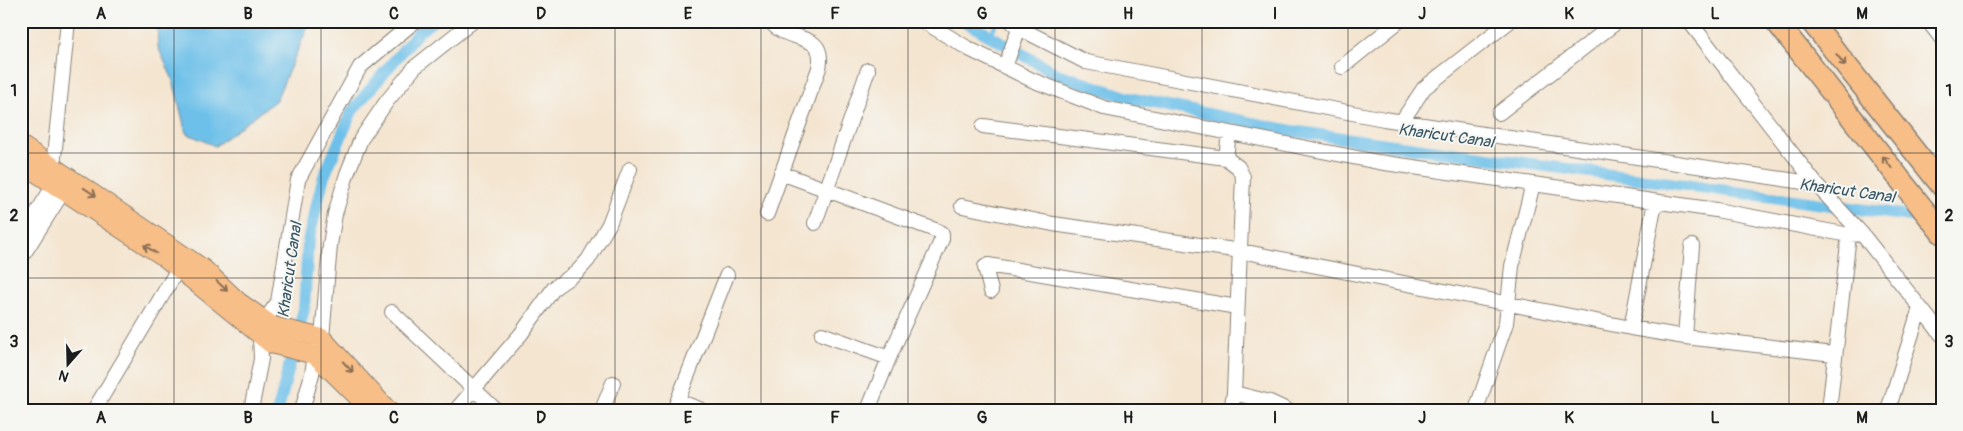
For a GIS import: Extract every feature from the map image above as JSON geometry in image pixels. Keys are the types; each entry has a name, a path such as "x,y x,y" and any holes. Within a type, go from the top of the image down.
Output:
{"highway":[{"path":"1776,21 1942,233"},
{"path":"1811,21 1942,186"}],"main road":[{"path":"21,145 61,179 178,269 267,331 313,355 371,410"},
{"path":"21,163 61,179 204,269 267,331 317,337 388,410"}],"street":[{"path":"21,258 61,179 68,21"},
{"path":"251,410 267,331 278,302 298,180 360,67 415,21"},
{"path":"302,410 312,374 313,355 335,214 347,174 361,139 414,67 473,21"},
{"path":"767,214 822,57 819,48 812,43 788,34 775,27 770,21"},
{"path":"923,21 969,50 1032,80 1104,108 1378,162 1725,212 1855,235"},
{"path":"1342,67 1399,21"},
{"path":"1402,122 1424,88 1510,21"},
{"path":"1499,113 1618,21"},
{"path":"1689,21 1855,235 1942,335"},
{"path":"1928,21 1942,39"},
{"path":"1005,67 1015,24 1086,62 1402,122 1816,184"},
{"path":"815,223 868,70"},
{"path":"982,126 1226,158 1238,167 1244,177 1234,393 1231,410"},
{"path":"1226,158 1229,133"},
{"path":"456,410 521,334 554,288 577,272 588,260 609,224 630,169"},
{"path":"781,173 942,234 942,239 868,410"},
{"path":"21,238 61,179"},
{"path":"1476,410 1506,323 1512,266 1533,184"},
{"path":"1631,328 1655,202"},
{"path":"962,206 1053,224 1241,251 1631,328 1685,337 1834,354"},
{"path":"1829,410 1834,354 1855,235"},
{"path":"1685,337 1692,246"},
{"path":"990,291 985,272 985,267 988,265 1237,307"},
{"path":"94,410 178,269"},
{"path":"702,410 676,405 727,275"},
{"path":"1888,410 1920,308"},
{"path":"392,312 496,410"},
{"path":"822,334 889,358"},
{"path":"602,410 613,383"},
{"path":"1234,393 1270,402 1287,410"}],"water":[{"path":"157,21 308,21 306,31 276,100 215,146 186,133 173,80 158,47"}],"waterway":[{"name":"Kharicut Canal","path":"278,410 304,309 308,242 323,179 352,111 420,30 433,21"},
{"name":"Kharicut Canal","path":"964,21 1057,74 1129,98 1292,131 1932,219"},
{"path":"990,35 998,21"}]}
